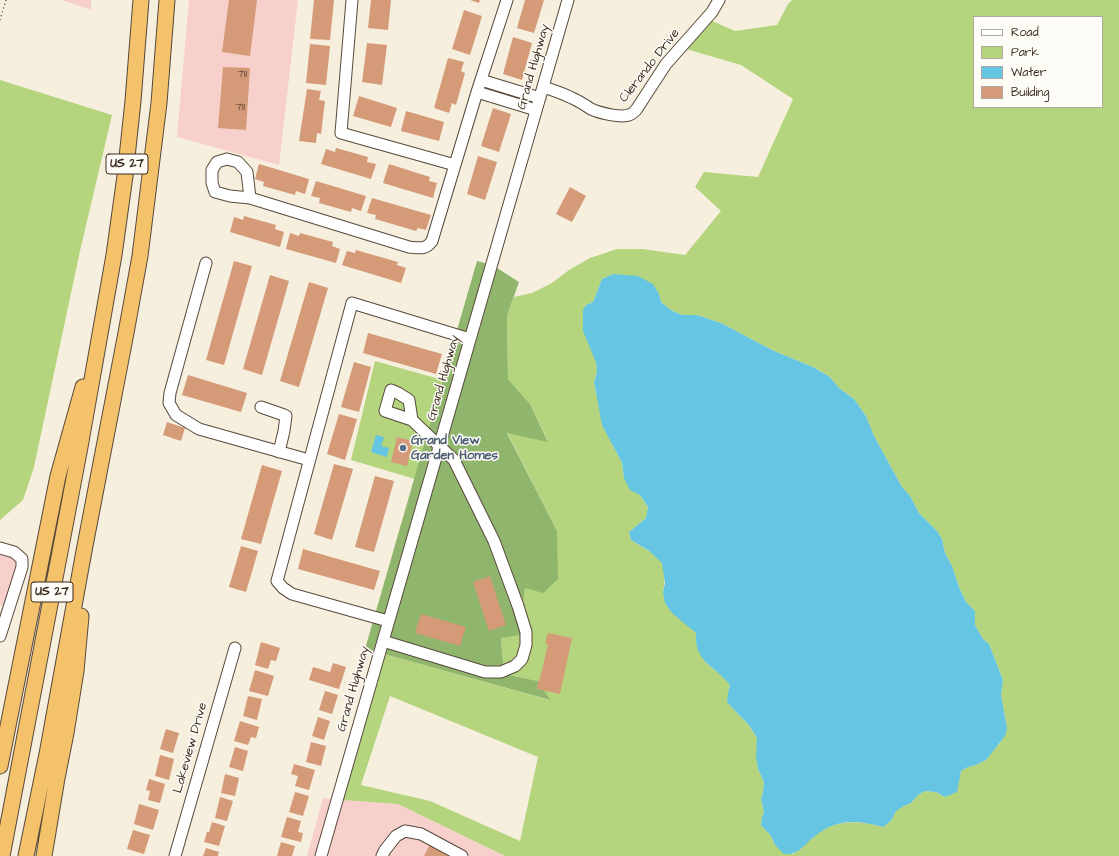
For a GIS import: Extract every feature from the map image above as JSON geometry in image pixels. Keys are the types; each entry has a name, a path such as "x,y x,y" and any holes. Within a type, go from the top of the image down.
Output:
{"highway":[{"name":"US 27","path":"2,856 80,447 114,255 125,176 142,0"},
{"name":"US 27","path":"26,856 140,256 158,103 165,5"},
{"path":"0,766 58,476 101,327"},
{"path":"44,856 76,671 90,520"}],"street":[{"path":"352,0 341,133 456,165"},
{"path":"250,198 409,247 422,249 429,246 432,241 477,92 507,0"},
{"name":"Grand Highway","path":"321,856 568,0"},
{"name":"Clerando Drive","path":"481,80 541,92 555,90 593,110 627,116 636,110 666,64 712,12 719,0"},
{"path":"477,92 536,110"},
{"path":"206,263 170,393 169,403 176,415 199,429 309,460"},
{"path":"388,621 292,594 283,588 277,581 352,303 470,339"},
{"path":"260,407 286,416 279,452"},
{"path":"383,641 485,672 501,672 515,666 522,660 526,644 526,632 494,541 454,460 412,420"},
{"path":"0,548 14,552 22,559 22,567 0,636"},
{"name":"Lakeview Drive","path":"175,856 235,648"},
{"path":"382,856 396,836 405,831 420,834 462,856"}],"path":[{"path":"0,20 6,0"}],"shaded area":[{"path":"62,0 91,0 91,10"},
{"path":"189,0 298,0 279,165 177,137"},
{"path":"0,553 12,557 17,562 4,606 0,605"},
{"path":"323,798 332,799 318,856 307,856"},
{"path":"342,800 398,804 505,856 328,856"}],"green space":[{"path":"792,0 1119,0 1119,856 505,856 398,804 342,800 384,654 549,700 538,681 504,674 501,637 520,634 525,588 557,531 507,432 548,441 530,404 508,379 507,316 514,297 532,293 552,283 569,270 590,258 617,249 642,249 685,255 721,211 695,187 704,172 758,177 793,99 741,65 686,49 703,17 735,31 777,25 788,4","holes":["613,274 659,294 661,302 671,310 682,315 697,315 721,323 772,350 813,367 830,377 839,388 854,399 866,416 874,436 902,487 910,496 919,513 937,531 942,539 945,553 952,566 959,587 966,602 975,611 975,625 983,639 989,644 1003,680 1001,695 1007,728 1000,743 986,760 961,771 959,779 945,797 936,792 925,791 918,795 911,803 895,811 891,821 883,827 854,822 832,826 816,834 793,854 775,845 771,836 761,825 764,812 761,799 764,782 758,769 757,738 749,725 728,702 730,685 724,677 706,663 696,642 696,633 685,623 663,592 664,570 662,563 652,553 631,540 629,532 646,518 648,507 640,495 624,478 622,463 612,444 596,393 594,382 597,372 596,362 586,305 593,302 602,279","390,696 538,757 520,841 430,801 361,785"]},
{"path":"0,80 112,115 80,251 34,467 23,500 0,520"},
{"path":"477,261 488,264 467,338 442,414 375,651 365,649"},
{"path":"497,268 519,282 507,316 508,379 530,404 548,442 507,433 557,531 558,579 543,593 525,588 520,635 501,638 504,674 538,681 550,700 384,654 452,417"},
{"path":"375,361 443,380 415,479 351,460"}],"water":[{"path":"613,274 638,276 653,284 659,294 661,302 671,310 682,315 697,315 721,323 772,350 813,367 830,377 839,388 854,399 866,416 874,436 902,487 910,496 919,513 937,531 942,539 945,553 952,566 959,587 966,602 975,611 975,625 983,639 989,644 1003,680 1001,695 1007,728 1005,736 986,760 961,771 957,792 945,797 936,792 925,791 918,795 911,803 896,811 891,821 883,827 856,822 840,823 831,826 812,838 800,850 792,854 784,854 775,845 771,836 761,825 764,812 761,799 764,782 758,769 756,757 757,738 749,725 727,702 730,685 707,663 698,651 696,633 672,613 665,603 663,592 665,583 662,563 648,550 631,540 629,532 646,518 648,507 640,495 630,490 624,478 622,463 602,425 594,382 597,372 596,362 583,331 583,310 586,305 593,302 602,279"},
{"path":"376,435 384,437 381,446 389,448 387,457 371,452"}],"building":[{"path":"229,0 257,0 250,56 222,52"},
{"path":"314,0 334,0 330,40 310,39"},
{"path":"371,0 391,0 388,30 368,28"},
{"path":"470,0 480,0 479,3"},
{"path":"525,0 544,0 534,33 517,28"},
{"path":"464,10 482,16 470,55 452,49"},
{"path":"513,37 532,43 522,80 503,74"},
{"path":"367,43 387,45 382,85 362,82"},
{"path":"310,44 330,46 326,85 306,83"},
{"path":"448,58 464,62 461,71 465,73 456,105 452,103 449,113 434,108"},
{"path":"223,67 250,68 246,130 218,128"},
{"path":"307,89 321,91 319,100 325,101 321,134 317,133 316,143 299,141"},
{"path":"359,96 397,108 391,127 353,116"},
{"path":"493,108 511,114 499,152 481,146"},
{"path":"406,111 444,122 439,141 401,131"},
{"path":"336,148 368,157 367,162 376,164 371,179 321,164 326,149 335,152"},
{"path":"478,156 497,162 485,200 467,194"},
{"path":"259,164 309,179 305,194 296,191 295,195 263,186 264,182 255,179"},
{"path":"389,164 430,177 429,181 437,183 433,198 383,183"},
{"path":"316,181 366,196 361,211 352,208 351,212 319,203 320,198 311,196"},
{"path":"570,187 586,196 572,222 556,214"},
{"path":"372,198 431,215 426,230 418,228 416,231 375,219 376,215 367,213"},
{"path":"244,216 276,225 275,229 284,232 280,247 230,232 234,217 243,220"},
{"path":"290,233 299,236 300,233 333,242 332,246 340,249 336,263 286,249"},
{"path":"356,250 398,262 397,265 406,268 401,283 342,265 347,251 355,253"},
{"path":"234,261 252,266 224,365 206,360"},
{"path":"270,275 289,281 262,375 243,369"},
{"path":"309,282 328,288 299,387 280,381"},
{"path":"368,333 442,354 436,374 363,353"},
{"path":"354,362 371,367 359,412 341,407"},
{"path":"188,375 247,393 241,412 182,395"},
{"path":"339,414 357,419 345,460 327,454"},
{"path":"167,422 185,428 181,441 163,435"},
{"path":"397,437 413,441 407,466 391,462"},
{"path":"334,464 353,469 332,540 314,534"},
{"path":"262,465 282,471 261,544 241,539"},
{"path":"375,476 394,481 374,552 355,547"},
{"path":"241,546 258,551 246,592 229,587"},
{"path":"303,549 380,571 374,590 298,569"},
{"path":"490,576 506,625 489,631 473,582"},
{"path":"421,614 466,627 460,646 415,633"},
{"path":"548,633 572,638 560,694 537,689 548,644 545,643"},
{"path":"261,642 280,648 276,661 271,660 268,669 255,665"},
{"path":"333,663 346,667 339,689 309,680 313,667 330,672"},
{"path":"255,670 274,676 268,696 249,691"},
{"path":"325,691 338,695 332,714 319,710"},
{"path":"248,696 262,699 257,720 243,716"},
{"path":"318,717 330,721 324,740 312,736"},
{"path":"240,721 259,727 256,738 251,737 248,745 234,741"},
{"path":"166,729 179,733 173,753 160,749"},
{"path":"311,742 326,746 321,766 306,762"},
{"path":"235,747 248,751 243,771 229,767"},
{"path":"160,755 174,759 169,780 155,776"},
{"path":"294,764 315,770 309,790 295,786 298,776 291,774"},
{"path":"225,774 239,778 235,796 221,793"},
{"path":"149,779 165,784 160,803 148,800 150,791 146,790"},
{"path":"295,792 309,796 303,816 289,812"},
{"path":"220,797 233,801 227,821 215,818"},
{"path":"139,804 159,810 153,830 134,824"},
{"path":"287,817 301,821 298,832 303,833 301,842 281,837"},
{"path":"212,822 225,826 219,846 204,842"},
{"path":"133,830 150,835 144,854 127,849"},
{"path":"281,842 295,846 292,856 277,856"},
{"path":"431,842 458,856 424,856"},
{"path":"206,848 219,852 218,856 203,856"}],"place":[{"name":"Grand View Garden Homes","path":"403,448"}]}
